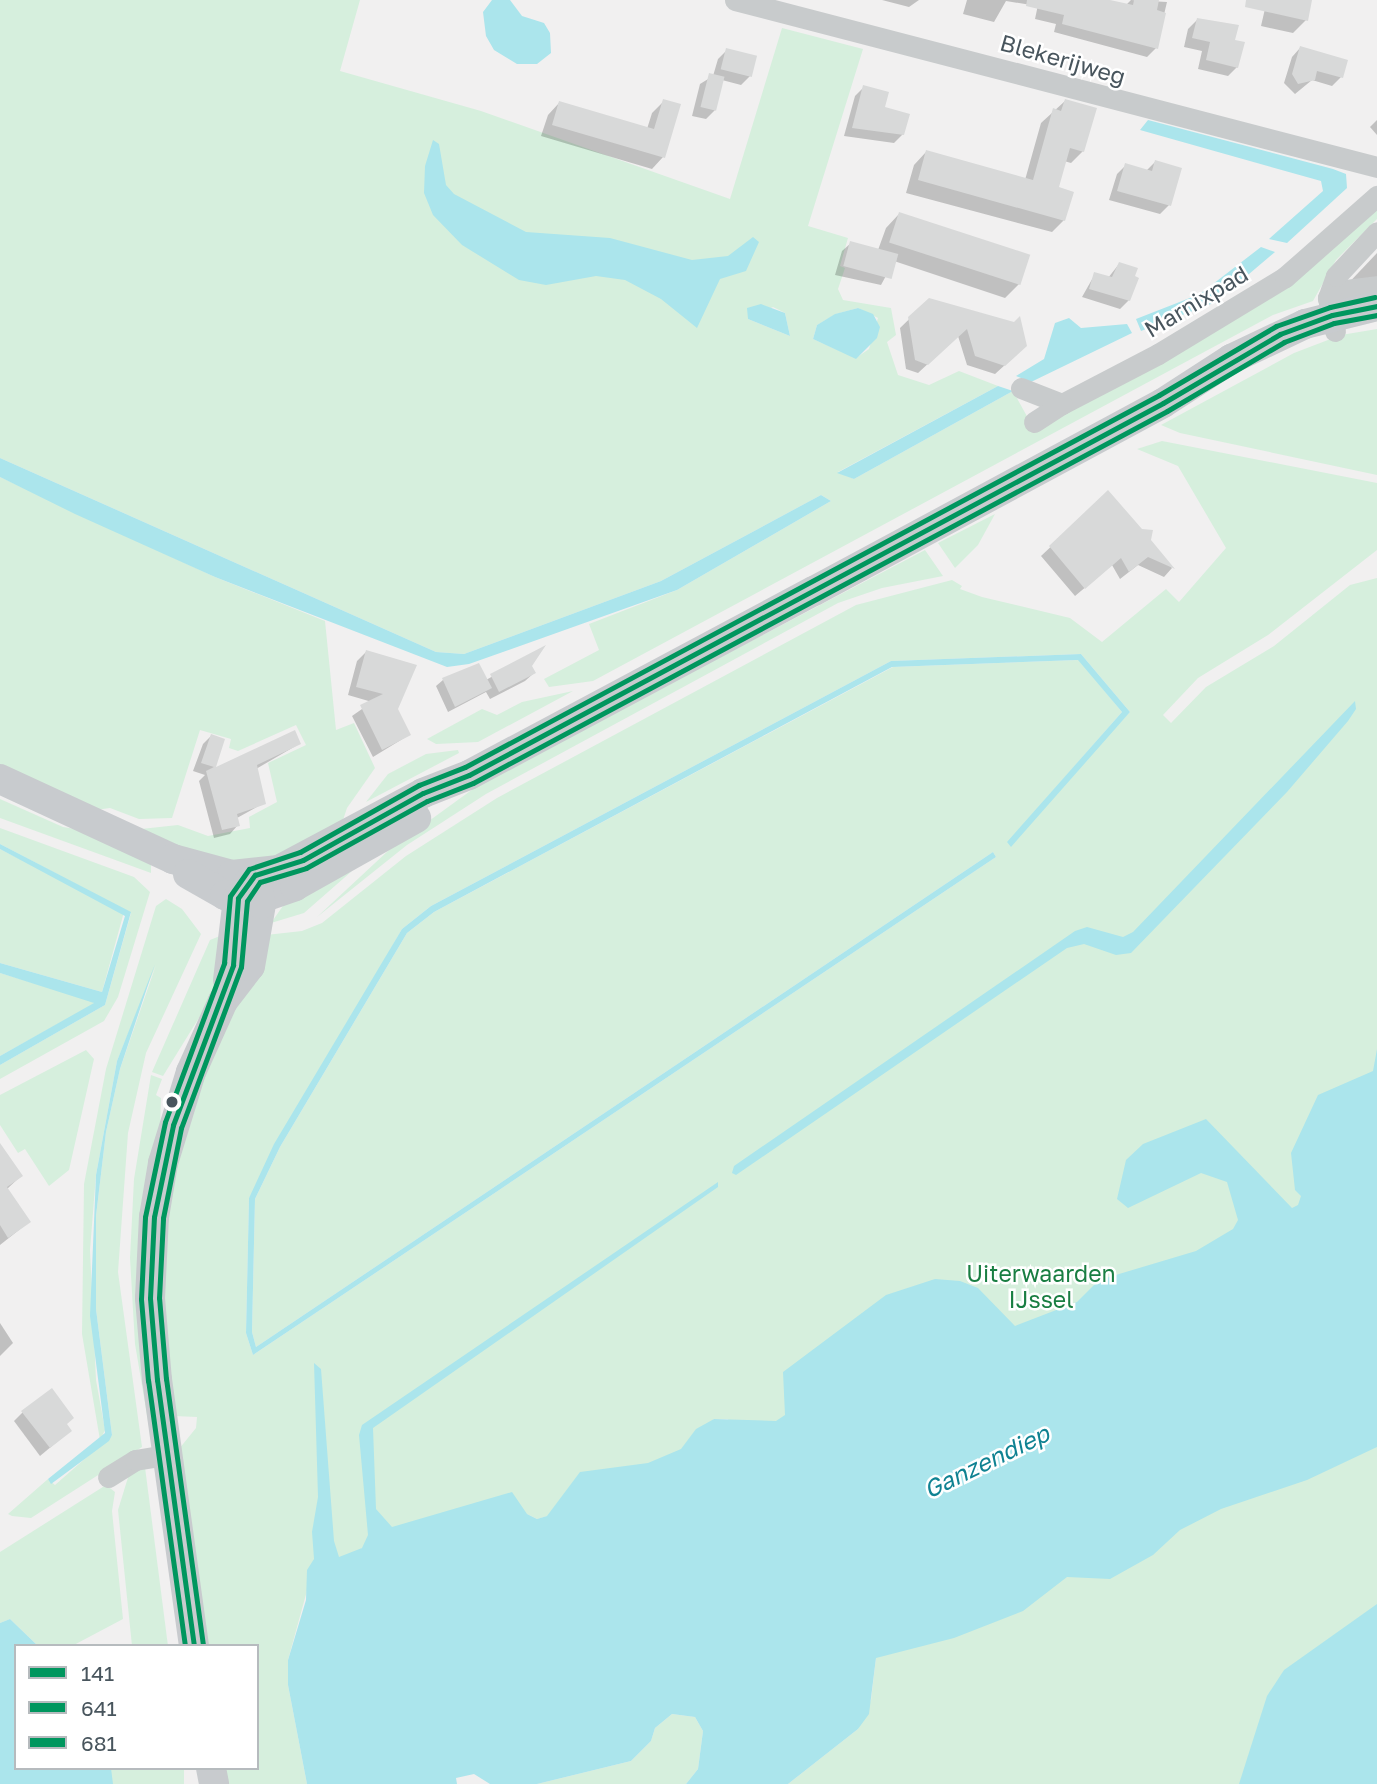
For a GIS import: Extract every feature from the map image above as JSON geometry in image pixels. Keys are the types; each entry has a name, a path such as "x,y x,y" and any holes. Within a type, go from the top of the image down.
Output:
{"main road":[{"path":"251,890 423,793 469,775 1163,403 1231,359 1332,315 1377,306"},
{"path":"1332,315 1377,323"},
{"path":"0,779 173,859 232,875 251,890"},
{"path":"194,1644 151,1316 155,1199 182,1097 223,1000 250,966 251,890"}],"street":[{"name":"Blekerijweg","path":"735,0 1377,167"},
{"name":"Marnixpad","path":"1034,422 1240,307 1285,277 1377,196"},
{"path":"1332,315 1339,271 1377,232"},
{"path":"1332,315 1346,290 1377,286"},
{"path":"1021,388 1062,404"},
{"path":"108,1477 135,1460 167,1455"}],"green space":[{"path":"0,0 360,0 340,71 481,111 730,199 782,28 863,49 808,226 848,238 840,266 845,268 838,289 843,300 891,308 896,335 887,342 898,375 929,385 959,371 998,386 838,472 854,479 1013,391 1034,429 1093,396 1377,204 1377,219 1336,260 1313,301 1273,315 593,681 549,687 544,679 599,650 589,624 677,590 831,501 821,495 661,581 464,654 436,652 0,458","holes":["773,307 785,313 790,336 748,319","858,308 878,318 869,349 856,358 813,339 817,325 836,314"]},
{"path":"1377,329 1377,475 1180,433 1161,425 1294,353 1341,335"},
{"name":"Uiterwaarden IJssel","path":"1162,441 1377,483 1377,550 1268,635 1198,678 1163,715 1171,723 1206,687 1274,646 1350,585 1377,578 1377,1624 1326,1784 788,1784 858,1729 871,1700 876,1658 728,1419 714,1419 681,1450 548,1516 537,1519 527,1514 362,1548 308,1587 288,1660 288,1685 307,1784 223,1784 221,1770 259,1770 259,1644 205,1644 179,1449 196,1428 197,1417 174,1416 162,1285 167,1211 190,1110 266,935 302,931 322,923 406,856 497,798 856,605 952,580 962,586 960,589 982,597 1070,618 1102,642 1166,589 1179,602 1226,548 1178,466 1137,449","holes":["1081,654 1130,712 1007,843 1122,712 1079,660 893,667 434,912 407,933 280,1147 255,1199 252,1332 256,1347 993,852 996,857 253,1355 246,1333 249,1198 402,929 431,906 891,661"]},
{"path":"0,477 215,577 325,621 336,730 354,723 375,768 347,808 340,829 261,866 204,857 141,829 178,825 208,836 250,828 249,817 277,802 268,763 306,745 296,725 238,751 229,748 231,739 200,730 172,818 139,819 110,808 95,810 0,768"},
{"path":"995,514 978,545 955,568 938,543"},
{"path":"925,550 943,576 882,588 838,603 486,794 407,845 317,917 389,850 484,781"},
{"path":"573,691 478,742 436,744 427,739 482,709 497,715 522,702"},
{"path":"458,750 459,753 366,802 388,774 426,754"},
{"path":"0,799 63,827 95,832 151,863 151,873 0,818"},
{"path":"0,828 134,877 150,892 118,997 104,1021 0,1079 0,1065 105,1005 131,913 0,844"},
{"path":"0,849 124,912 102,992 0,963"},
{"path":"352,871 304,913 271,923 285,903"},
{"path":"166,899 182,909 201,934 146,1053 128,1133 118,1272 142,1447 31,1518 12,1516 8,1514 48,1479 55,1485 112,1435 96,1309 96,1216 106,1132 120,1069 156,965 117,1061 96,1175 90,1250 96,1380 105,1430 100,1440 82,1334 84,1184 106,1069 156,906"},
{"path":"225,934 218,987 163,1076 152,1072 210,940"},
{"path":"0,973 93,1001 94,1004 0,1056"},
{"path":"86,1050 94,1059 69,1170 49,1186 25,1149 18,1153 0,1125 0,1095"},
{"path":"151,1075 162,1079 156,1095 161,1098 150,1433 135,1344 130,1258 134,1179"},
{"path":"145,1467 168,1644 132,1644 118,1510 130,1471"},
{"path":"106,1485 115,1492 112,1511 123,1619 76,1644 36,1644 10,1619 0,1623 0,1552"},
{"path":"672,1714 695,1717 703,1731 698,1769 686,1784 537,1784 631,1761 651,1741 655,1728"},
{"path":"111,1770 184,1770 184,1784 111,1784"}],"water":[{"path":"492,0 510,0 522,16 544,23 550,33 551,53 537,64 517,64 494,50 486,36 483,12"},
{"path":"1148,120 1333,169 1346,174 1347,188 1287,243 1269,239 1323,191 1321,181 1140,130"},
{"path":"433,140 439,144 446,185 454,194 526,232 610,238 692,260 728,256 753,237 759,242 746,271 720,279 697,328 661,299 625,280 596,276 546,285 519,280 462,245 433,215 424,193 425,166"},
{"path":"1261,247 1275,252 1216,302 1141,331 1136,319 1200,294"},
{"path":"761,304 785,313 790,336 748,319 747,308"},
{"path":"858,308 873,314 880,327 877,338 856,359 813,339 817,325 835,314"},
{"path":"1069,318 1081,328 1127,324 1132,333 1031,382 1016,376 1044,359 1055,323"},
{"path":"998,386 1013,391 854,479 837,473"},
{"path":"0,458 436,652 464,654 661,581 821,495 831,501 677,590 469,664 447,667 215,577 75,514 0,477"},
{"path":"1081,654 1130,712 1011,847 1007,842 1122,712 1078,660 892,667 434,912 407,933 280,1147 255,1199 252,1332 256,1347 993,852 996,857 253,1355 246,1333 249,1198 274,1144 402,929 431,906 891,661"},
{"path":"1355,701 1356,709 1348,721 1287,792 1131,953 1116,955 1084,944 1067,948 736,1175 732,1173 734,1166 1075,931 1087,927 1123,937 1133,932"},
{"path":"0,844 131,912 105,1005 0,1065 0,1056 94,1003 0,973 0,963 102,992 125,916 0,849"},
{"path":"155,964 120,1069 106,1132 96,1216 96,1309 112,1435 109,1441 51,1484 48,1479 105,1433 90,1316 96,1175 117,1061"},
{"name":"Ganzendiep","path":"1377,1049 1377,1447 1307,1480 1221,1509 1180,1530 1153,1555 1110,1579 1067,1577 1023,1611 954,1638 876,1658 869,1714 858,1729 788,1784 686,1784 698,1769 703,1731 695,1717 672,1714 655,1728 651,1741 631,1761 537,1784 490,1784 474,1774 456,1778 457,1784 307,1784 288,1685 288,1660 306,1600 307,1570 314,1559 312,1532 318,1497 314,1363 321,1369 334,1541 339,1557 362,1548 368,1535 359,1435 362,1425 718,1182 718,1187 373,1428 376,1509 392,1527 512,1492 527,1514 537,1519 547,1516 580,1472 648,1463 681,1449 696,1429 714,1419 776,1421 785,1415 783,1372 886,1295 935,1279 960,1281 978,1288 1015,1326 1077,1302 1099,1280 1196,1251 1233,1229 1238,1220 1227,1182 1201,1173 1128,1208 1117,1199 1126,1160 1143,1144 1206,1119 1292,1208 1298,1205 1301,1196 1295,1190 1291,1153 1318,1095 1373,1071"},
{"path":"1377,1604 1377,1784 1239,1784 1267,1696 1284,1670"},
{"path":"10,1619 36,1644 14,1644 14,1770 111,1770 113,1784 0,1784 0,1623"}],"building":[{"path":"1027,0 1110,0 1133,5 1134,0 1159,0 1157,10 1166,13 1158,49 1062,24 1064,15 1026,6"},
{"path":"1246,0 1312,0 1308,21 1245,7"},
{"path":"1197,18 1239,25 1235,40 1245,42 1238,68 1206,60 1210,42 1192,38"},
{"path":"1300,46 1348,60 1343,78 1317,71 1315,80 1298,84 1292,74"},
{"path":"726,48 757,56 752,77 721,69"},
{"path":"709,73 725,77 716,111 701,107"},
{"path":"863,85 889,92 885,107 910,114 904,135 852,128"},
{"path":"663,99 681,104 665,158 552,125 559,101 654,129"},
{"path":"1065,99 1097,108 1084,152 1070,148 1059,187 1074,192 1065,221 918,180 926,150 1033,180 1053,108 1061,111"},
{"path":"1155,160 1182,168 1171,206 1117,191 1125,163 1152,171"},
{"path":"899,212 1030,255 1020,285 889,242"},
{"path":"850,241 898,254 892,279 843,266"},
{"path":"1119,262 1138,268 1135,276 1139,278 1130,301 1089,289 1094,272 1112,277"},
{"path":"929,298 1014,322 1020,316 1027,346 1005,366 975,356 967,329 928,365 915,360 908,317"},
{"path":"1108,490 1142,529 1153,530 1151,540 1175,569 1148,557 1129,572 1121,558 1085,589 1049,546"},
{"path":"546,645 532,666 536,673 499,692 490,674"},
{"path":"366,650 417,665 398,709 411,735 382,750 360,705 383,694 356,687"},
{"path":"479,663 492,688 455,707 442,678"},
{"path":"295,730 301,744 257,765 266,804 237,814 240,826 222,830 206,771 214,767 201,763 211,734 225,739 216,767"},
{"path":"0,1143 23,1176 7,1187 31,1222 8,1238 0,1225"},
{"path":"52,1388 74,1418 67,1424 72,1431 50,1448 21,1411"}],"transit line":[{"name":"681","path":"185,1644 148,1381 141,1299 145,1217 165,1122 224,963 230,896 249,869 300,852 419,785 465,767 1159,395 1276,326 1330,307 1375,297"},
{"name":"141","path":"194,1644 157,1380 150,1298 154,1217 173,1125 233,965 238,898 255,875 303,860 423,793 469,775 1163,403 1280,334 1332,315 1377,306"},
{"name":"641","path":"203,1644 166,1379 159,1298 163,1218 181,1128 241,967 247,901 260,882 306,868 427,801 473,783 1167,411 1284,342 1334,323 1377,315"}]}
